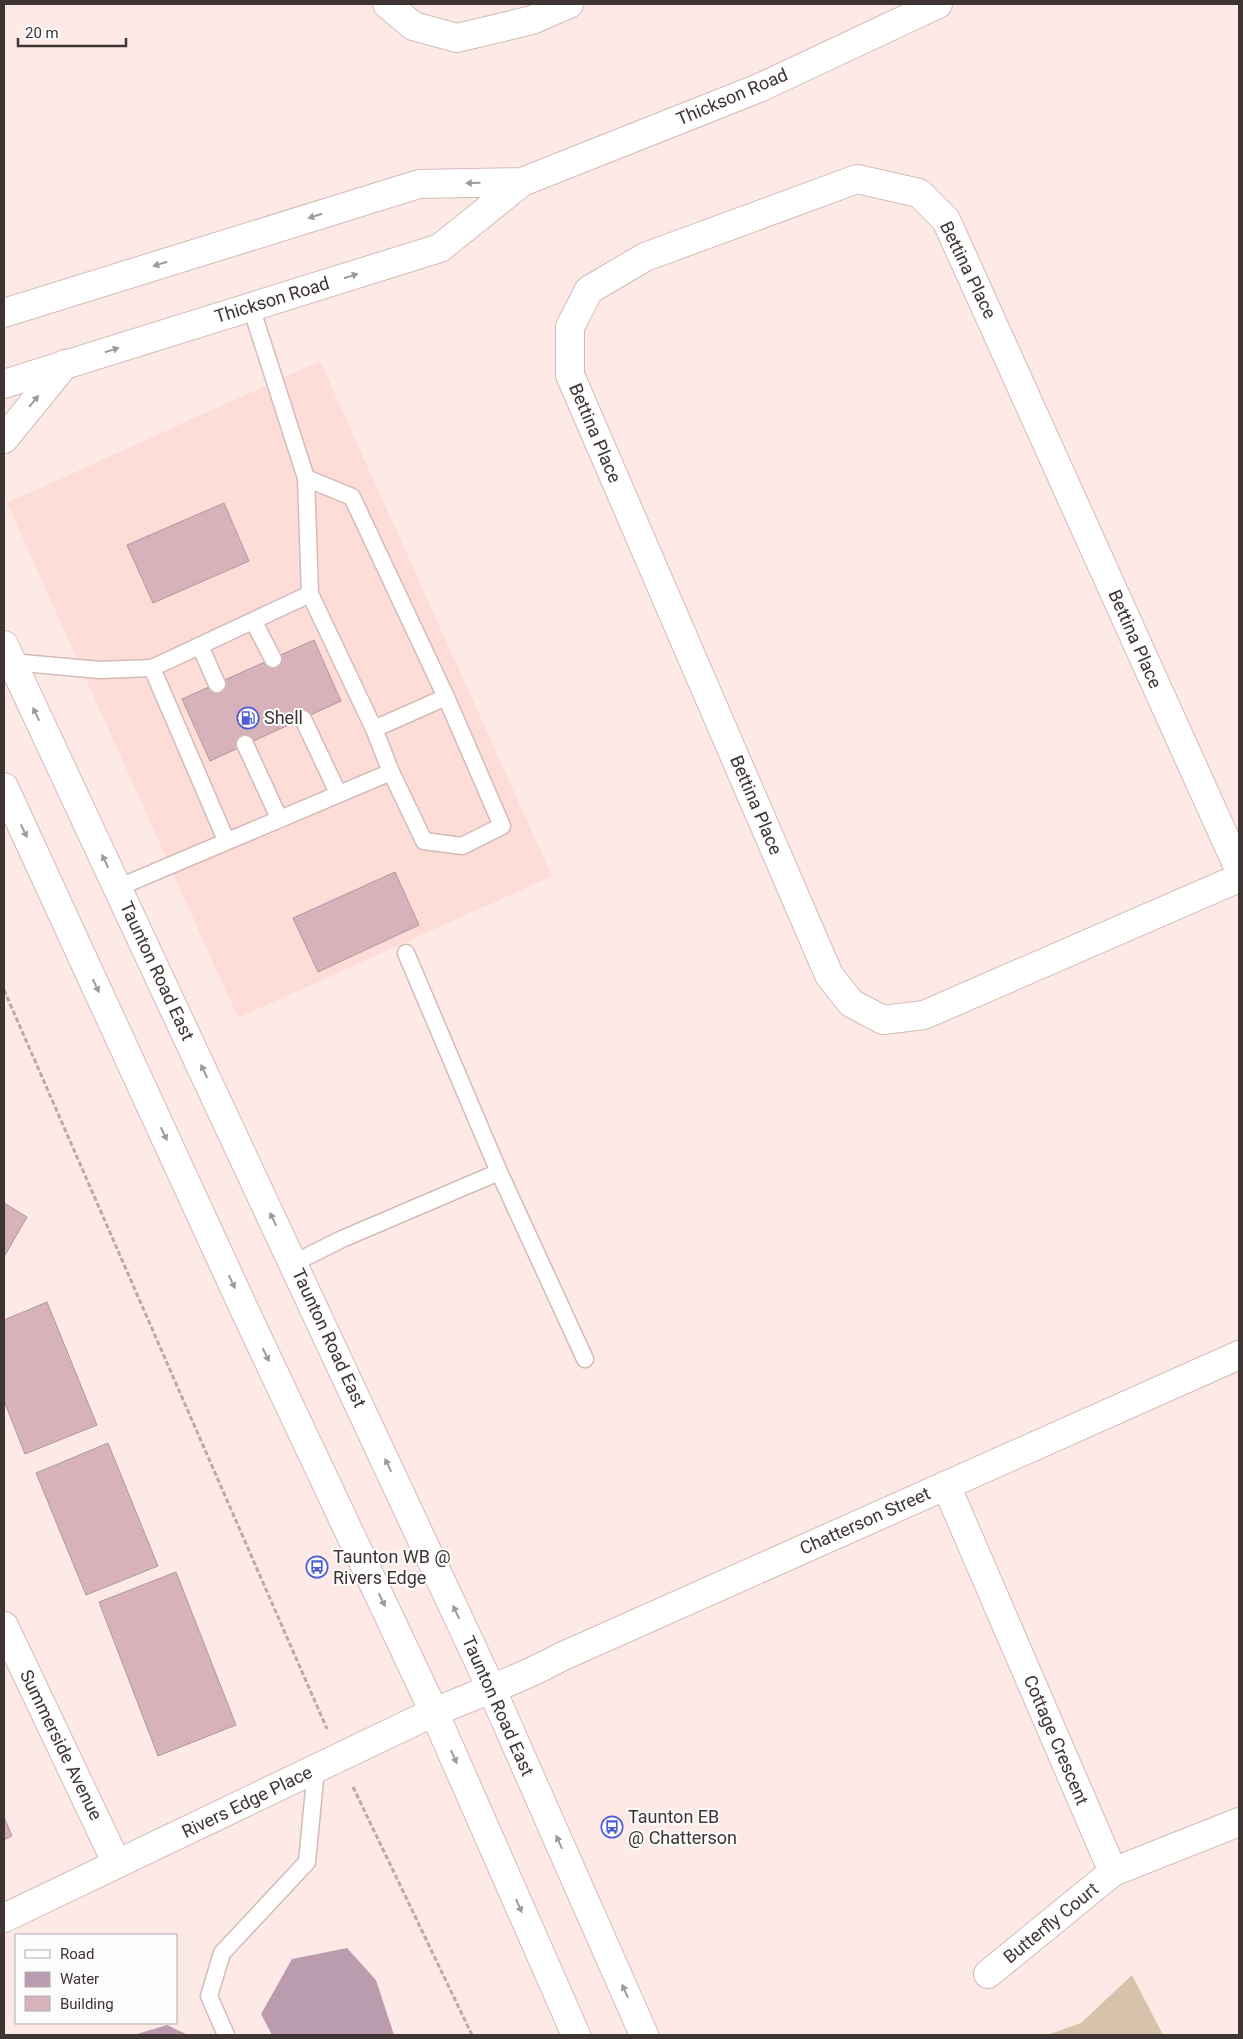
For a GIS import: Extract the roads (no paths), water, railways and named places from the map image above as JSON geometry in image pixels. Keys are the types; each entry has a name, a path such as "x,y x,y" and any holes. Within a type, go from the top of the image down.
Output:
{"street":[{"path":"387,4 413,26 456,38 532,20 569,4"},
{"name":"Thickson Road","path":"4,384 440,248 522,182 759,88 938,4"},
{"name":"Bettina Place","path":"1239,869 946,220 919,193 857,179 645,257 589,290 570,327 570,374 829,975 851,1003 883,1020 924,1015 1239,878"},
{"name":"Thickson Road","path":"7,310 419,184 522,182"},
{"path":"4,439 65,364"},
{"name":"Taunton Road East","path":"8,654 491,1688 644,2035"},
{"path":"4,787 245,1311 434,1712 576,2035"},
{"name":"Chatterson Street","path":"491,1688 530,1674 561,1657 1239,1355"},
{"name":"Cottage Crescent","path":"946,1485 1113,1872"},
{"name":"Summerside Avenue","path":"4,1626 118,1864"},
{"name":"Rivers Edge Place","path":"4,1918 434,1712 491,1688"},
{"path":"1113,1872 1239,1822"},
{"name":"Butterfly Court","path":"988,1974 1113,1872"}],"lane":[{"path":"251,307 306,478 310,594 374,729 424,841 462,846 502,826 446,697 352,497 306,478"},
{"path":"8,654 100,670 152,668 254,622 310,594"},
{"path":"254,622 273,659"},
{"path":"200,646 217,684"},
{"path":"152,668 226,840"},
{"path":"374,729 446,697"},
{"path":"303,719 338,793"},
{"path":"246,744 279,818"},
{"path":"117,888 226,840 392,772"},
{"path":"406,952 499,1172 585,1359"},
{"path":"294,1263 342,1239 499,1172"},
{"path":"226,2035 208,1996 222,1953 307,1862 328,1764"}],"water":[{"path":"347,1948 376,1980 394,2035 272,2035 261,2014 292,1959"},
{"path":"167,2025 188,2035 134,2035"}],"place":[{"name":"Shell","path":"248,718"},
{"name":"Taunton WB @ Rivers Edge","path":"317,1567"},
{"name":"Taunton EB @ Chatterson","path":"612,1827"}]}
